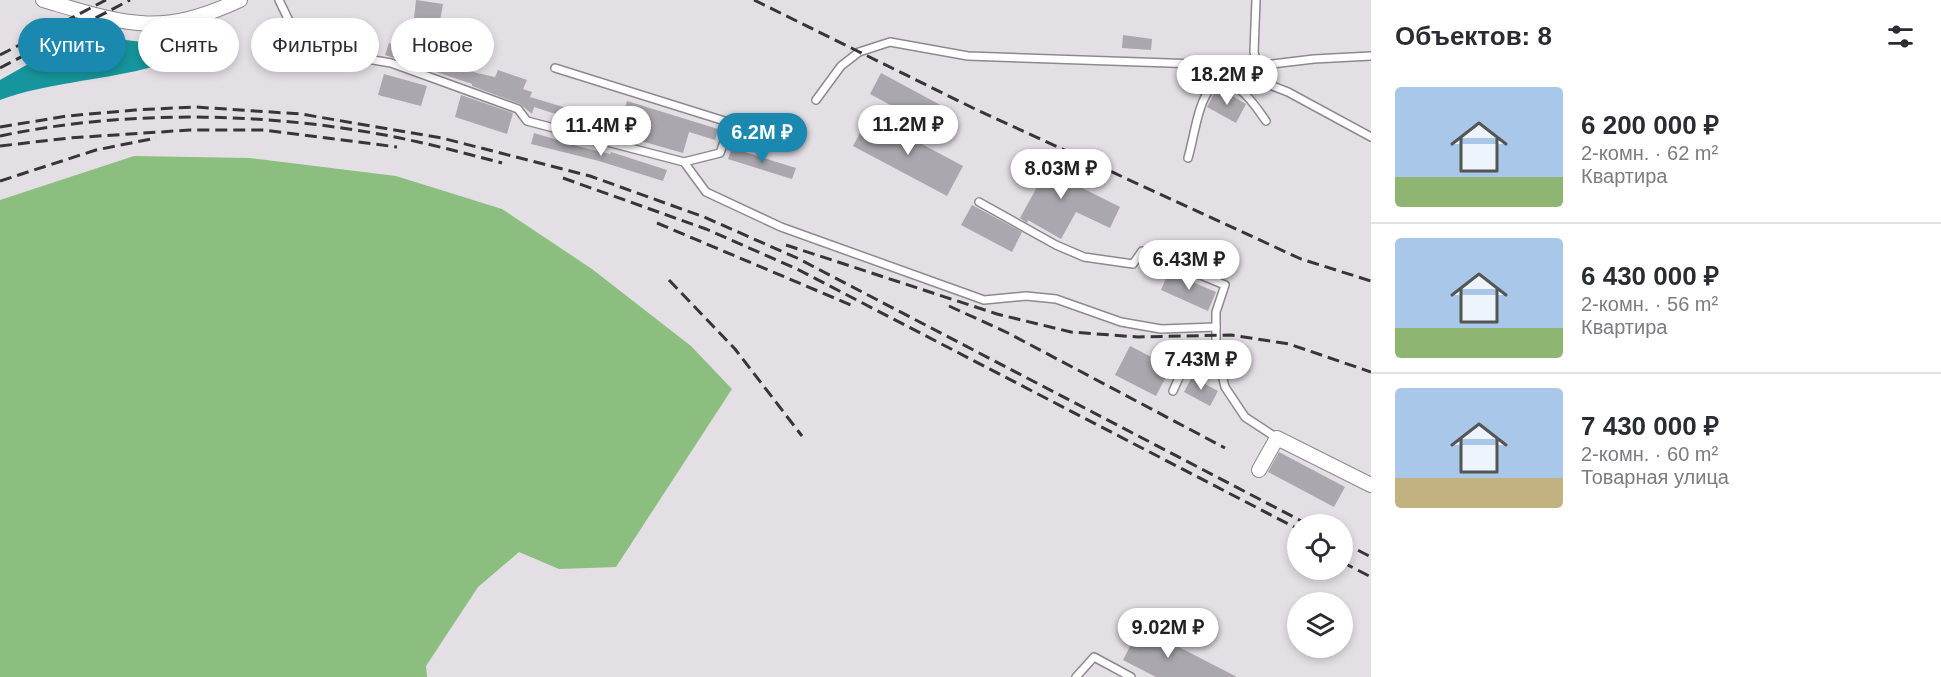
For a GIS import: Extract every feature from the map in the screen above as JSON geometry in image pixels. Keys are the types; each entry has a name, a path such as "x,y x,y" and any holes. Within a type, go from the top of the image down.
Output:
{"street":[{"path":"43,0 98,16 140,24 186,21 240,0"},
{"path":"1259,470 1277,438 1371,485"}],"lane":[{"path":"279,0 302,48 391,63 518,109 527,121 684,162 720,153 731,123 555,68"},
{"path":"1256,0 1253,38 1256,66 1263,82 1288,92 1371,137"},
{"path":"816,100 841,66 859,52 890,42 968,56 1256,66 1314,59 1371,56"},
{"path":"1244,91 1263,82"},
{"path":"1188,158 1205,94 1218,84 1244,91 1266,121"},
{"path":"684,162 706,192 781,227 984,300 1026,296 1056,299 1131,324 1161,329 1216,327"},
{"path":"979,202 1056,245 1084,257 1133,264 1142,250 1225,285 1216,312 1216,350 1225,387 1245,417 1277,438"},
{"path":"1173,391 1182,370 1203,367 1216,350"},
{"path":"1076,677 1094,657 1131,677"}],"green space":[{"path":"134,156 249,158 396,176 502,209 592,269 691,346 732,389 616,567 559,569 519,552 478,587 426,666 427,677 0,677 0,200"}],"water":[{"path":"126,40 138,42 138,70 53,86 0,100 0,80 18,70 18,72 126,72"}],"building":[{"path":"416,0 443,4 441,18 414,18"},
{"path":"1123,35 1152,39 1151,50 1122,48"},
{"path":"389,43 391,44 391,57 385,55"},
{"path":"498,70 527,80 523,89 532,92 530,97 570,109 621,122 627,101 718,129 715,140 689,132 683,153 561,118 562,116 534,107 532,114 520,104 472,86 472,84 436,72 474,72 495,77"},
{"path":"881,73 946,108 935,129 870,94"},
{"path":"384,74 427,86 421,106 378,95"},
{"path":"1222,90 1246,104 1236,123 1207,107 1215,92"},
{"path":"461,95 513,113 507,134 455,117"},
{"path":"869,116 963,166 947,196 853,146"},
{"path":"534,133 581,147 610,154 611,152 667,170 663,181 599,161 531,144"},
{"path":"732,148 796,168 792,179 728,159"},
{"path":"1030,155 1072,178 1070,182 1120,207 1110,228 1076,212 1061,239 1028,220 1027,223 1020,218 1037,187 1018,177"},
{"path":"972,205 1022,232 1012,252 961,225"},
{"path":"1169,272 1216,292 1208,311 1161,290"},
{"path":"1130,346 1171,367 1156,396 1115,375"},
{"path":"1192,377 1218,391 1210,406 1184,392"},
{"path":"1279,452 1345,487 1334,507 1268,472"},
{"path":"1140,627 1237,677 1156,677 1123,660"}],"railway":[{"path":"0,55 106,0"},
{"path":"0,68 130,0"},
{"path":"754,0 973,108 1301,259 1371,281"},
{"path":"0,127 67,116 195,107 301,114 442,138 590,176 704,217 797,258 1288,514"},
{"path":"0,136 98,121 200,117 251,119 351,129 413,141 502,163"},
{"path":"0,146 69,138 190,130 264,130 397,147"},
{"path":"0,181 96,150 156,138"},
{"path":"563,178 706,229 797,269 1287,523"},
{"path":"657,223 851,305"},
{"path":"786,245 997,314 1071,332 1138,337 1231,335 1289,344 1371,372"},
{"path":"669,280 735,349 802,436"},
{"path":"949,306 1008,333 1225,448"},
{"path":"1353,548 1371,557"},
{"path":"1353,568 1371,577"}]}
